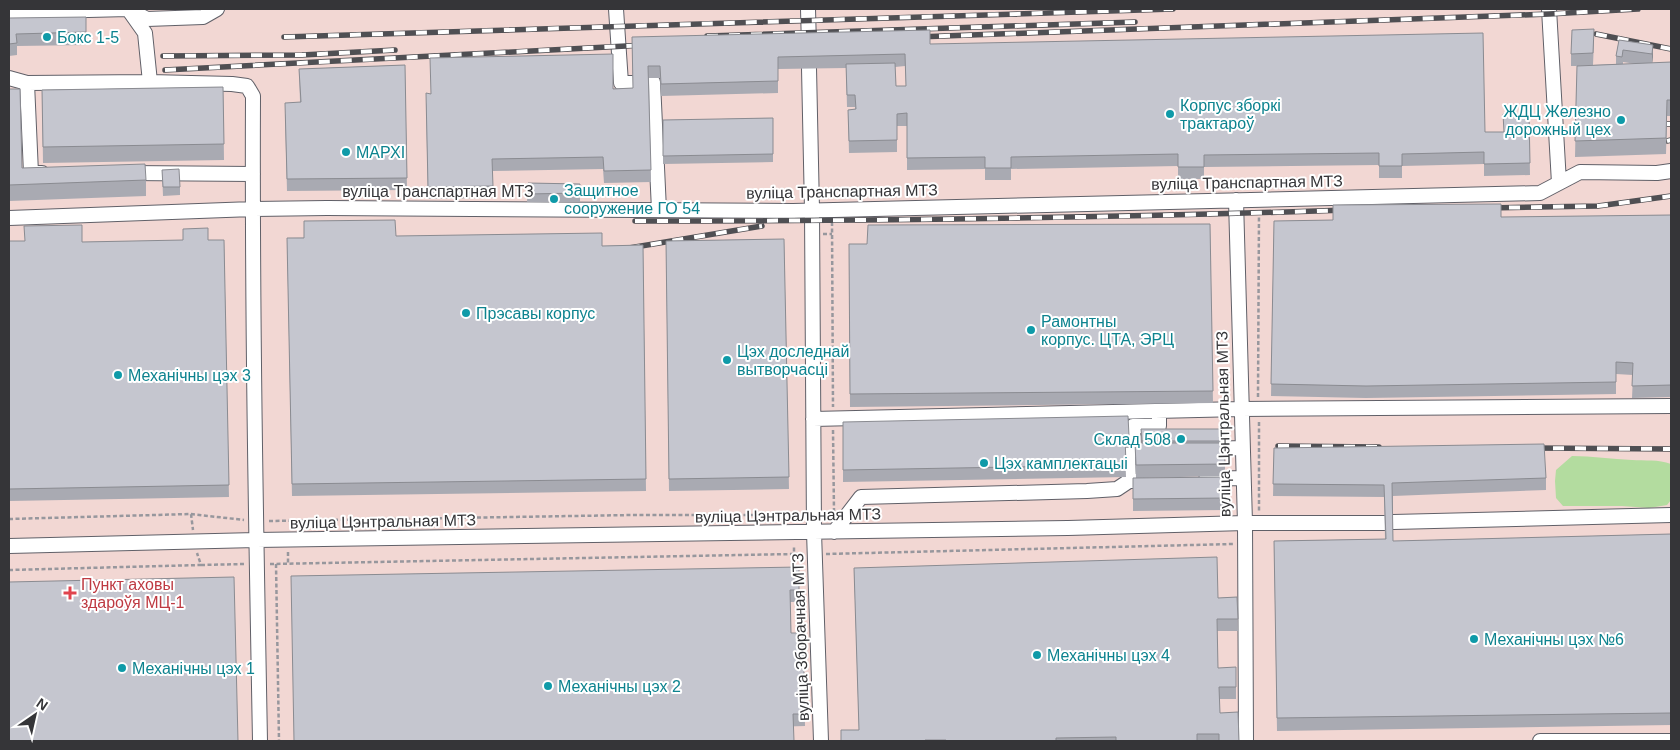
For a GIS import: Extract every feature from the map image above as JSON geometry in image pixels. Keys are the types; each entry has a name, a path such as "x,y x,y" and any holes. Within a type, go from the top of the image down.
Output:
{"lane":[{"path":"128,9 144,33 150,82"},
{"path":"9,12 128,9 147,19 203,17 217,9"},
{"path":"616,9 621,83 633,83"},
{"path":"808,9 809,46"},
{"path":"1549,9 1559,183"},
{"name":"вуліца Зборачная МТЗ","path":"809,68 814,532 821,741"},
{"path":"9,78 27,83 150,82 232,84 246,86 254,96 252,209 260,741"},
{"path":"648,82 652,82 659,210"},
{"path":"27,83 30,173 60,173"},
{"name":"вуліца Транспартная МТЗ","path":"9,218 252,209 812,210 1540,193 1580,172 1657,173 1671,171"},
{"path":"120,173 253,174"},
{"name":"вуліца Цэнтральная МТЗ","path":"9,546 256,540 1068,528 1245,523 1236,200"},
{"path":"813,419 1159,411 1671,406"},
{"path":"1129,481 1128,451 1139,450 1133,426 1159,426 1159,411"},
{"path":"1193,449 1242,448"},
{"path":"1196,480 1243,478"},
{"path":"834,532 861,497 1087,492 1117,490 1129,481 1148,481"},
{"path":"1246,741 1245,523 1389,522 1671,515"},
{"path":"1540,741 1671,741"}],"path":[{"path":"9,519 192,514 256,521 834,514 832,234 812,234"},
{"path":"192,514 194,542 201,564"},
{"path":"9,570 201,564 794,554 794,515"},
{"path":"276,564 279,741"}],"shaded area":[{"path":"9,9 1671,9 1671,741 9,741"}],"green space":[{"path":"1572,456 1656,461 1671,464 1671,500 1667,505 1649,508 1563,506 1556,498 1556,470"}],"building":[{"path":"86,17 86,32 16,34 17,43 9,44 9,18"},
{"path":"1594,29 1593,53 1571,54 1572,30"},
{"name":"Корпус зборкі трактароў","path":"930,30 930,44 1483,33 1485,132 1504,132 1503,114 1529,114 1530,163 1484,164 1484,152 1402,154 1402,166 1379,166 1379,153 1204,155 1204,167 1178,167 1178,154 1011,157 1011,168 985,168 985,157 907,158 907,113 897,114 897,140 849,141 848,110 856,109 855,95 847,95 846,64 895,63 896,86 906,86 905,54 778,57 778,81 661,84 660,66 648,66 651,170 604,171 603,157 492,159 493,186 428,187 426,93 431,94 430,58 613,54 613,89 633,88 632,37"},
{"path":"1619,40 1653,45 1652,54 1623,50 1622,57 1616,56"},
{"name":"ЖДЦ Железно дорожный цех","path":"1671,62 1671,100 1667,100 1666,138 1575,141 1577,66"},
{"name":"МАРХІ","path":"405,65 407,178 287,179 285,103 301,102 299,69"},
{"path":"223,87 224,144 43,147 42,90"},
{"path":"9,89 20,89 22,168 145,164 146,180 9,185"},
{"path":"773,118 773,154 663,156 663,120"},
{"path":"179,169 180,187 163,187 162,170"},
{"path":"528,183 580,184 580,193 527,194"},
{"path":"1501,204 1501,217 1671,215 1671,385 1632,386 1633,363 1616,362 1616,382 1366,386 1271,384 1274,221 1333,220 1333,205"},
{"name":"Прэсавы корпус","path":"395,220 396,236 602,233 602,246 643,245 646,479 292,484 287,238 304,238 304,221"},
{"name":"Рамонтны корпус. ЦТА, ЭРЦ","path":"1210,224 1213,391 850,394 849,244 867,244 868,225"},
{"name":"Механічны цэх 3","path":"82,225 82,242 183,240 183,229 208,228 208,240 224,240 229,485 9,489 9,241 25,241 24,226"},
{"name":"Цэх доследнай вытворчасці","path":"784,239 789,477 669,479 666,241"},
{"name":"Цэх камплектацыі","path":"1128,416 1129,436 1125,436 1126,465 843,470 843,422"},
{"name":"Склад 508","path":"1141,429 1220,429 1220,441 1142,441"},
{"path":"1135,443 1224,443 1225,464 1136,465"},
{"name":"Механічны цэх №6","path":"1544,444 1546,478 1392,483 1393,541 1671,534 1671,713 1277,718 1274,541 1386,539 1384,485 1273,484 1274,448"},
{"path":"1225,477 1225,498 1133,499 1133,478"},
{"name":"Механічны цэх 4","path":"1217,557 1218,598 1237,597 1238,619 1217,619 1218,668 1236,667 1236,687 1219,687 1220,713 1238,712 1239,741 1219,741 1219,734 1197,734 1197,741 1116,741 1116,737 1056,738 1056,741 841,741 841,730 859,730 854,568"},
{"name":"Механічны цэх 2","path":"799,567 799,590 790,590 791,633 803,633 805,714 793,714 794,741 294,741 291,576"},
{"name":"Механічны цэх 1","path":"234,577 238,741 9,741 9,582"}],"railway":[{"path":"284,37 1173,9"},
{"path":"917,37 1549,14 1638,9"},
{"path":"707,36 1135,22"},
{"path":"1596,34 1671,49"},
{"path":"165,70 645,45"},
{"path":"163,56 302,55 395,50"},
{"path":"1667,141 1671,140"},
{"path":"1487,208 1598,206 1671,196"},
{"path":"635,221 991,218 1347,210"},
{"path":"629,248 762,226"},
{"path":"1278,446 1379,447"},
{"path":"1531,448 1671,449"}],"place":[{"name":"Бокс 1-5","path":"47,37"},
{"name":"Корпус зборкі трактароў","path":"1170,114"},
{"name":"ЖДЦ Железно дорожный цех","path":"1621,120"},
{"name":"МАРХІ","path":"346,152"},
{"name":"Защитное сооружение ГО 54","path":"554,199"},
{"name":"Прэсавы корпус","path":"466,313"},
{"name":"Рамонтны корпус. ЦТА, ЭРЦ","path":"1031,330"},
{"name":"Цэх доследнай вытворчасці","path":"727,360"},
{"name":"Механічны цэх 3","path":"118,375"},
{"name":"Склад 508","path":"1181,439"},
{"name":"Цэх камплектацыі","path":"984,463"},
{"name":"Пункт аховы здароўя МЦ-1","path":"70,593"},
{"name":"Механічны цэх №6","path":"1474,639"},
{"name":"Механічны цэх 4","path":"1037,655"},
{"name":"Механічны цэх 1","path":"122,668"},
{"name":"Механічны цэх 2","path":"548,686"}]}
